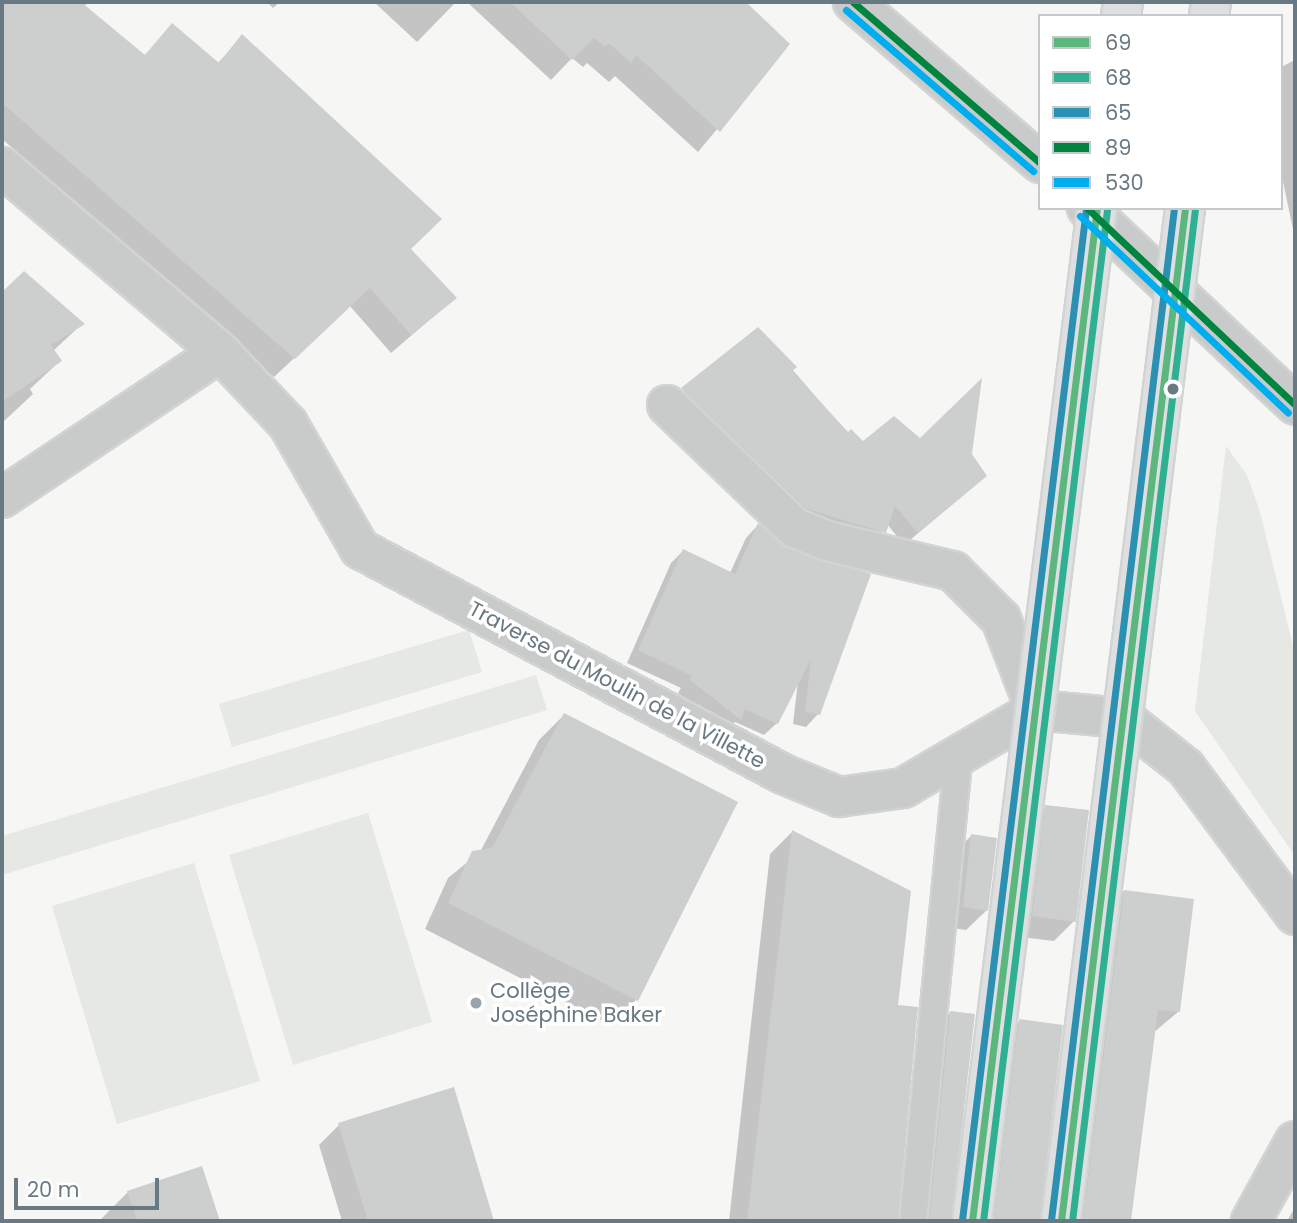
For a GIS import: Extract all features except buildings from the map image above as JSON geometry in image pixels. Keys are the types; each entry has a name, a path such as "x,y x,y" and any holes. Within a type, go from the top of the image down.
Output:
{"highway":[{"path":"972,1221 1097,210"},
{"path":"1061,1221 1185,210"}],"street":[{"path":"868,6 1038,161"},
{"name":"Traverse du Moulin de la Villette","path":"2,167 220,352 288,424 360,549 783,774 839,797 903,788 1037,710"},
{"path":"1089,210 1291,394"},
{"path":"2,498 220,352"},
{"path":"667,405 794,528 827,541 953,571 1001,618 1037,710 1123,718 1186,768 1295,915"},
{"path":"1251,1221 1295,1141"}],"lane":[{"path":"913,1221 959,755"}],"shaded area":[{"path":"1226,446 1247,475 1260,512 1295,654 1295,856 1195,711"},
{"path":"469,630 482,672 232,747 219,704"},
{"path":"536,675 547,710 2,875 2,836"},
{"path":"368,813 432,1022 293,1065 229,855"},
{"path":"194,863 260,1081 117,1124 52,906"}],"transit line":[{"name":"89","path":"853,2 1038,161"},
{"name":"530","path":"846,10 1033,171"},
{"name":"65","path":"962,1220 1086,210"},
{"name":"89","path":"1089,210 1295,405"},
{"name":"69","path":"972,1221 1097,210"},
{"name":"68","path":"983,1221 1107,210"},
{"name":"65","path":"1051,1220 1174,210"},
{"name":"69","path":"1061,1221 1185,210"},
{"name":"68","path":"1072,1221 1195,210"},
{"name":"530","path":"1080,216 1288,413"}],"place":[{"name":"Collège Joséphine Baker","path":"476,1003"}]}
